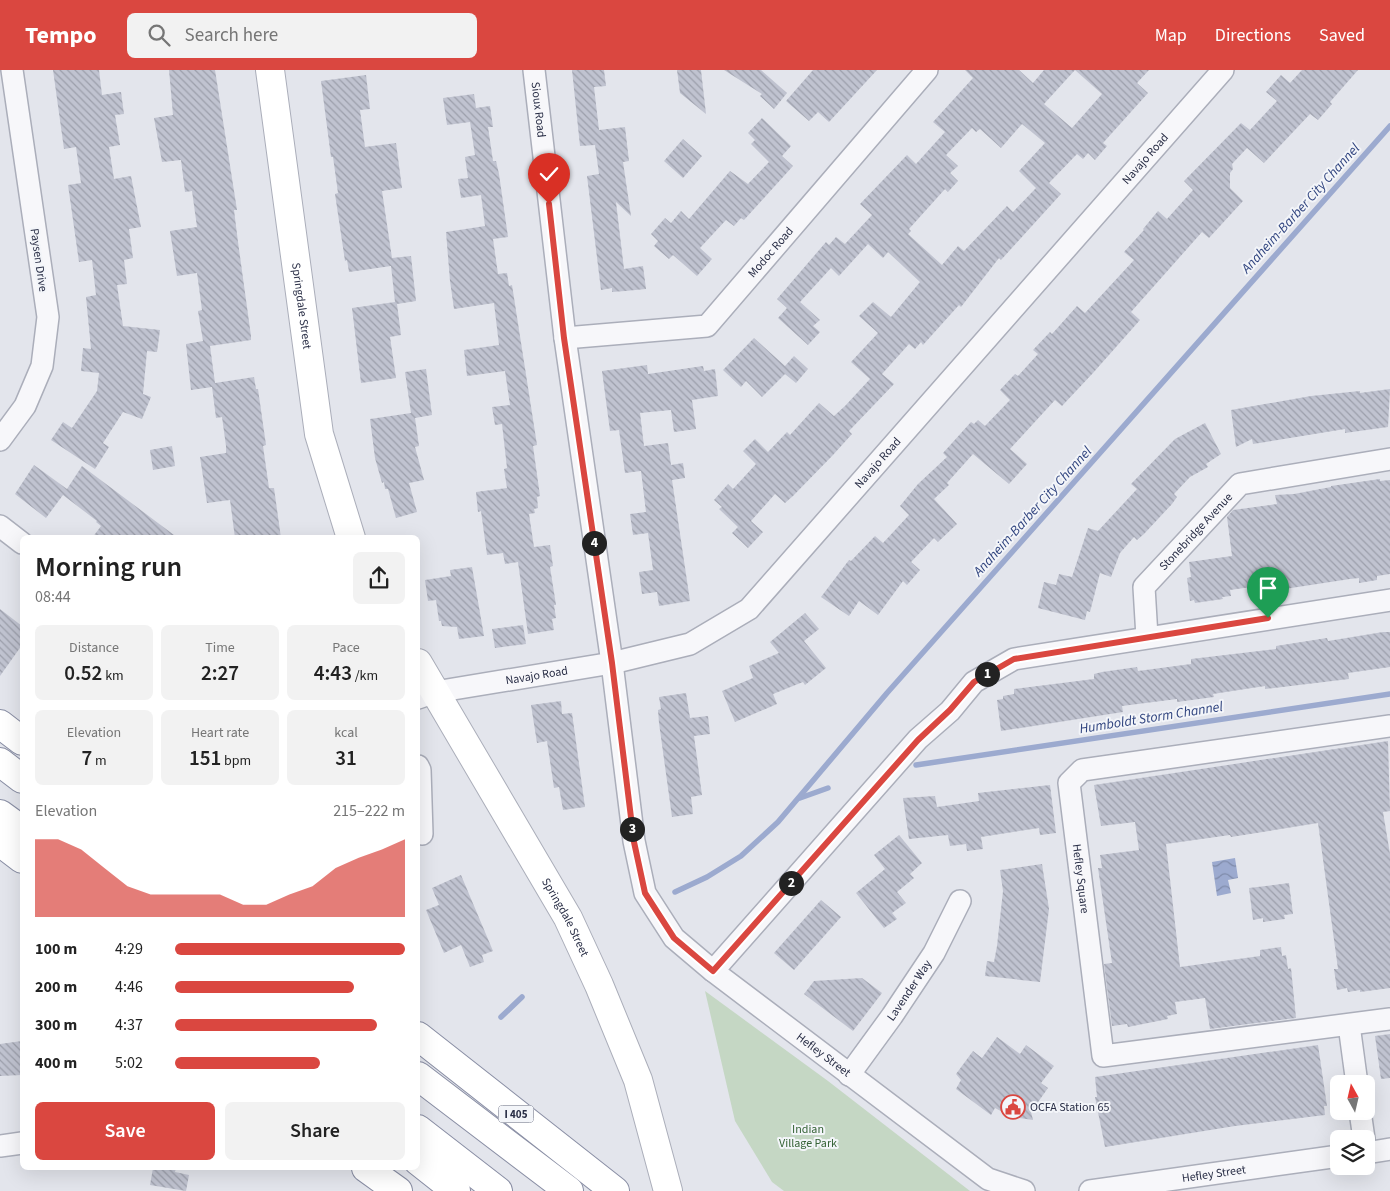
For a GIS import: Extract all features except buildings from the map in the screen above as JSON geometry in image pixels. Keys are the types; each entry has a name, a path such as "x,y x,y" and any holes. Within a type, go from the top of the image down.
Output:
{"main road":[{"name":"Springdale Street","path":"270,70 319,434 350,535"},
{"name":"Springdale Street","path":"420,671 426,695 568,918 599,985 638,1080 662,1160 668,1191"},
{"path":"0,724 20,739"},
{"path":"0,762 20,777"},
{"path":"0,814 20,829"},
{"path":"0,842 20,857"},
{"name":"I 405","path":"420,1038 614,1191"},
{"path":"420,1078 569,1191"},
{"path":"420,1131 498,1191"},
{"path":"420,1163 456,1191"},
{"path":"368,1170 389,1191"},
{"path":"369,1170 398,1191"}],"street":[{"name":"Paysen Drive","path":"0,440 25,406 42,366 48,317 12,70"},
{"name":"Sioux Road","path":"534,70 564,338 612,663 634,842 645,893"},
{"name":"Modoc Road","path":"564,338 707,326 927,70"},
{"name":"Navajo Road","path":"426,695 612,663 690,644 749,609 1223,70"},
{"name":"Stonebridge Avenue","path":"1147,637 1144,588 1240,484 1390,458"},
{"path":"0,526 20,541"},
{"path":"713,971 918,740 950,710 974,682 1014,659 1390,600"},
{"name":"Hefley Square","path":"1390,726 1082,770 1069,784 1103,1056 1390,1019"},
{"path":"420,770 422,834"},
{"name":"Hefley Street","path":"645,893 674,938 713,971 988,1179 1024,1191"},
{"name":"Lavender Way","path":"849,1074 892,1016 934,953 960,901"},
{"path":"1348,1025 1356,1075"},
{"path":"0,1146 20,1143"},
{"path":"1375,1152 1390,1149"},
{"name":"Hefley Street","path":"1090,1191 1330,1157"}],"green space":[{"name":"Indian Village Park","path":"705,991 828,1081 970,1191 784,1191 772,1182 735,1121"}],"water":[{"path":"1235,858 1238,878 1228,880 1231,893 1217,896 1212,862"}],"waterway":[{"name":"Anaheim-Barber City Channel","path":"675,892 707,877 741,856 778,822 887,693 1390,126"},
{"name":"Humboldt Storm Channel","path":"916,765 1390,694"},
{"path":"800,798 828,788"},
{"path":"501,1017 522,997"}],"place":[{"name":"OCFA Station 65","path":"1013,1107"}],"route":[{"path":"549,204 564,338 612,663 634,842 645,893 674,938 713,971 918,740 950,710 974,682 1014,659 1268,618"}]}
